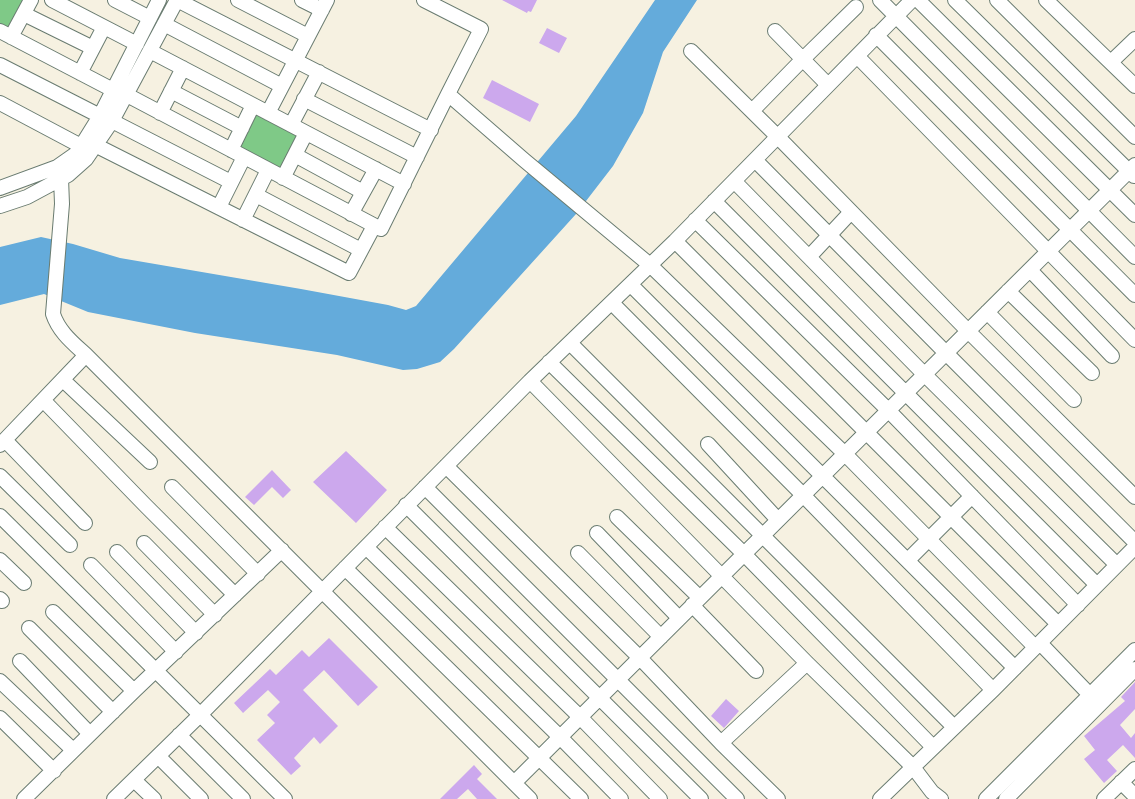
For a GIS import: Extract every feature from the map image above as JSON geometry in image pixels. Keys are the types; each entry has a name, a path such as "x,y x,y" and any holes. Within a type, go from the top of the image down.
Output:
{"street":[{"path":"31,0 24,14 6,34 381,230 481,29 424,0"},
{"path":"52,0 137,44"},
{"path":"115,0 150,18"},
{"path":"120,93 137,44 159,0"},
{"path":"0,206 27,197 59,173 86,159 97,146 106,119 120,93 150,51 177,0 431,130"},
{"path":"237,0 308,36"},
{"path":"268,113 324,5 302,0"},
{"path":"880,0 1135,257"},
{"path":"116,798 549,362 675,241 912,0"},
{"path":"918,0 1135,215"},
{"path":"514,783 1110,189 1133,171 955,0"},
{"path":"997,0 1135,137"},
{"path":"1046,0 1135,86"},
{"path":"752,111 856,7"},
{"path":"24,14 93,48"},
{"path":"164,24 282,86"},
{"path":"80,73 104,27"},
{"path":"775,31 828,85"},
{"path":"876,35 1135,295"},
{"path":"1111,62 1135,39"},
{"path":"150,51 404,183"},
{"path":"691,51 1135,497"},
{"path":"857,56 1135,340"},
{"path":"0,65 231,182"},
{"path":"160,113 183,68"},
{"path":"291,125 319,72"},
{"path":"171,91 242,128"},
{"path":"448,94 650,265 1090,695"},
{"path":"304,99 417,157"},
{"path":"0,103 81,146"},
{"path":"231,150 254,105"},
{"path":"0,188 59,173 106,119"},
{"path":"283,178 306,133"},
{"path":"97,146 349,273 374,226"},
{"path":"295,155 363,192"},
{"path":"219,207 244,157"},
{"path":"754,160 1135,542"},
{"path":"351,214 375,169"},
{"path":"243,220 268,170"},
{"path":"59,173 61,219 53,314 63,333 530,799"},
{"path":"734,181 1117,565"},
{"path":"256,195 361,250"},
{"path":"714,201 1097,585"},
{"path":"809,257 851,212"},
{"path":"695,220 888,410 1078,605"},
{"path":"675,241 1058,624"},
{"path":"1030,270 1112,356"},
{"path":"631,285 1015,668"},
{"path":"1008,291 1092,373"},
{"path":"612,303 993,690"},
{"path":"987,312 1074,400"},
{"path":"570,343 954,727"},
{"path":"85,523 2,443 86,355"},
{"path":"549,362 744,554 933,747"},
{"path":"63,380 150,462"},
{"path":"530,381 807,663 913,767 932,792 941,799"},
{"path":"43,400 235,595"},
{"path":"708,444 778,520"},
{"path":"446,466 640,658 778,799"},
{"path":"0,476 70,545"},
{"path":"425,487 737,799"},
{"path":"172,488 258,574"},
{"path":"908,560 972,496"},
{"path":"406,506 701,799"},
{"path":"0,516 285,799"},
{"path":"617,517 756,671"},
{"path":"385,527 580,717 660,799"},
{"path":"597,533 679,618"},
{"path":"144,543 215,615"},
{"path":"366,547 621,799"},
{"path":"880,799 993,690 1135,547"},
{"path":"24,799 282,550"},
{"path":"117,552 196,633"},
{"path":"578,553 661,637"},
{"path":"0,560 24,584"},
{"path":"91,565 176,652"},
{"path":"345,568 580,799"},
{"path":"53,612 134,692"},
{"path":"29,628 113,712"},
{"path":"986,799 1135,650"},
{"path":"20,661 90,734"},
{"path":"721,743 807,663"},
{"path":"1006,799 1135,669"},
{"path":"0,681 73,750"},
{"path":"0,718 54,771"},
{"path":"179,735 243,799"},
{"path":"158,756 201,799"},
{"path":"1104,799 1135,769"},
{"path":"134,780 154,799"},
{"path":"1121,782 1135,796"}],"green space":[{"path":"0,0 29,0 11,34 0,28"},
{"path":"255,108 304,134 284,175 234,149"}],"water":[{"path":"655,0 697,0 663,52 643,113 613,166 576,214 440,362 417,369 403,370 337,355 195,333 88,312 44,294 0,305 0,247 41,237 120,258 301,289 406,310 416,306 576,116"}],"building":[{"path":"502,0 537,0 531,12 527,13"},
{"path":"547,28 567,38 559,53 539,43"},
{"path":"492,80 539,104 530,122 483,98"},
{"path":"346,451 387,490 356,523 313,482"},
{"path":"272,470 291,490 283,498 272,487 254,505 245,497"},
{"path":"329,638 378,687 358,706 324,670 303,690 338,726 320,744 314,737 294,758 301,766 291,775 257,740 275,723 267,715 280,702 268,690 243,713 234,703 270,669 276,675 302,650 309,657"},
{"path":"1135,682 1135,709 1120,725 1131,738 1135,733 1135,758 1123,745 1107,760 1117,771 1104,783 1084,759 1095,750 1084,736 1125,701 1121,697"},
{"path":"726,699 739,711 724,728 711,716"},
{"path":"474,765 482,774 477,779 497,799 477,799 468,789 457,799 440,799"}]}
